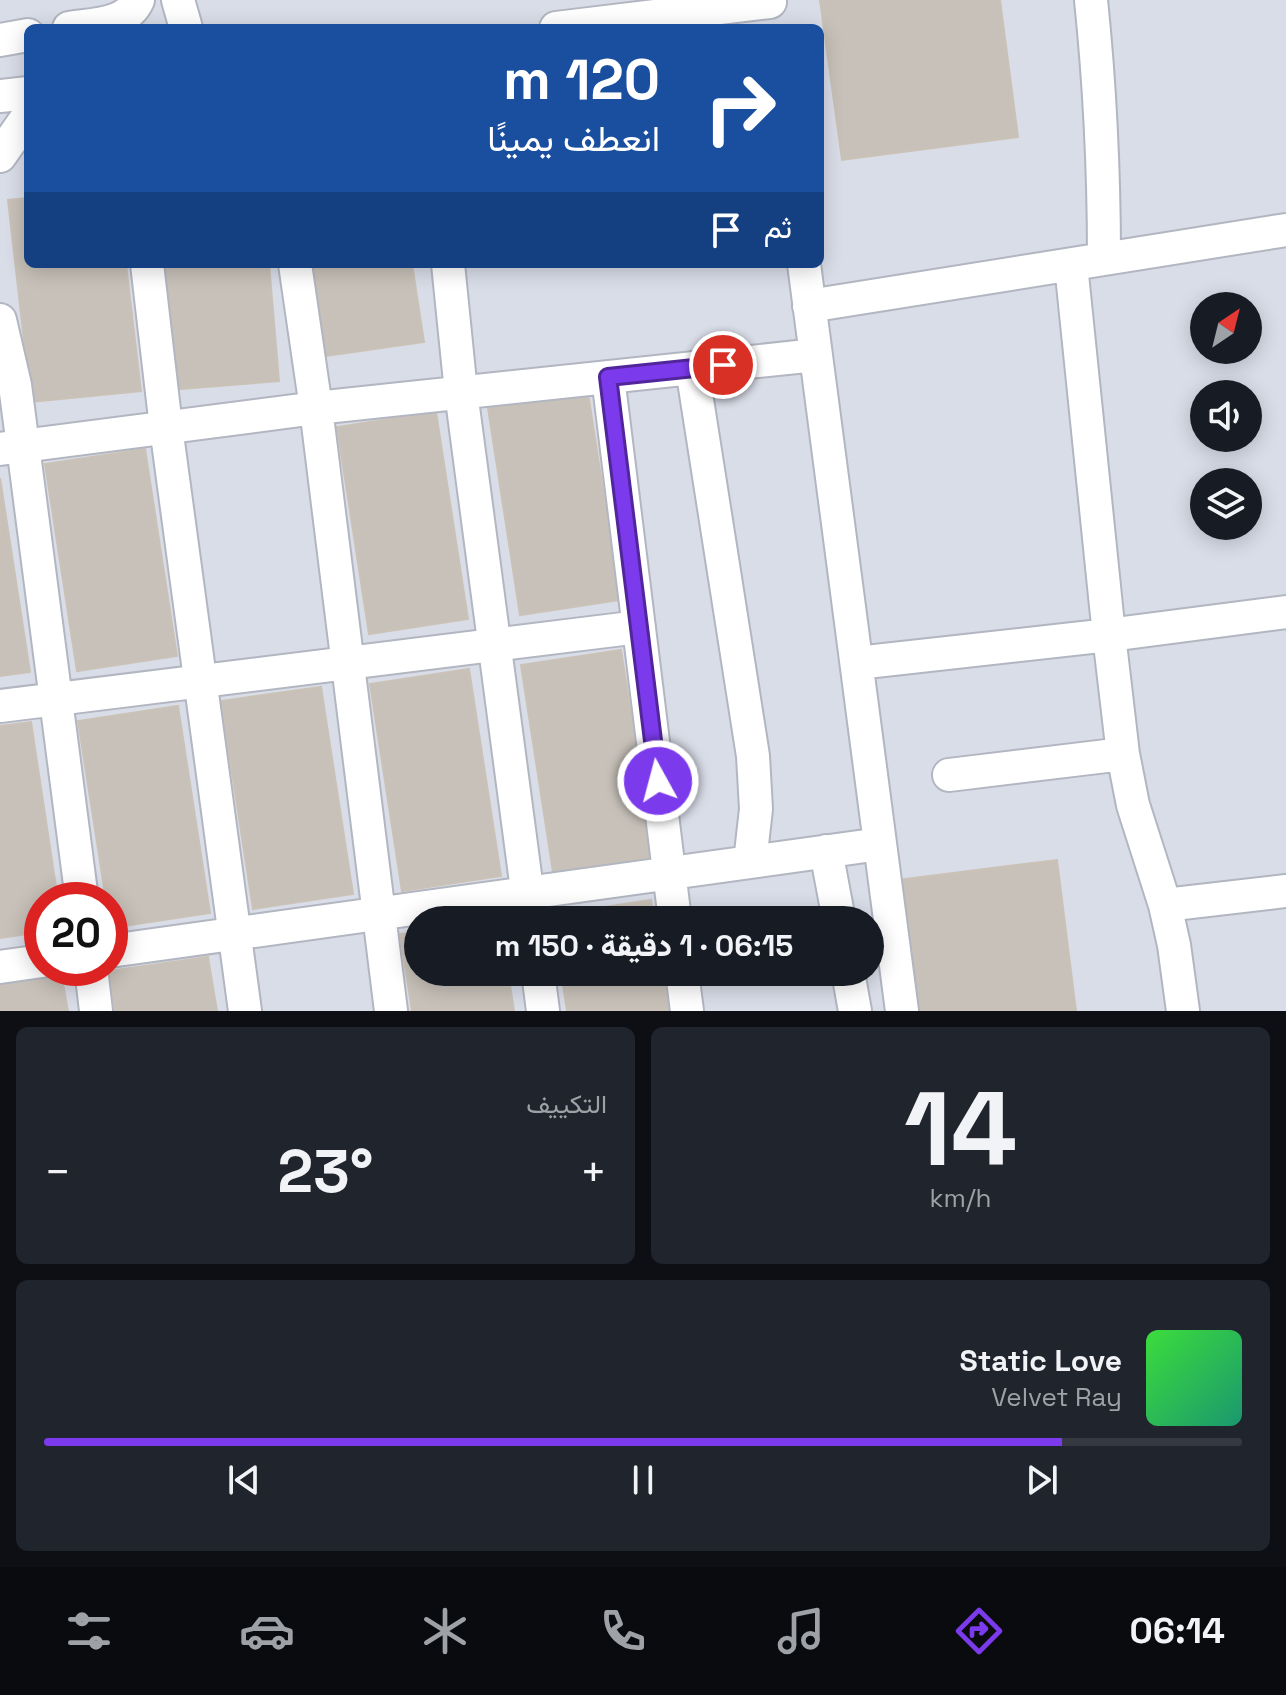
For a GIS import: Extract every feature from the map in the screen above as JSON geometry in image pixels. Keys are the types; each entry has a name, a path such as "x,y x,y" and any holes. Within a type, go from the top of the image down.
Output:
{"lane":[{"path":"92,24 120,19 129,13 138,0"},
{"path":"178,0 185,24"},
{"path":"1091,0 1104,169 1104,259"},
{"path":"605,24 771,10"},
{"path":"0,96 24,93"},
{"path":"0,156 24,122"},
{"path":"809,306 1286,230"},
{"path":"1071,265 1123,754 1137,818 1165,905 1183,1011"},
{"path":"147,268 245,1011"},
{"path":"296,268 316,408 391,1011"},
{"path":"448,268 461,392 529,906 670,873 880,844"},
{"path":"804,268 902,1011"},
{"path":"0,320 15,385 12,447 57,699 80,882"},
{"path":"12,447 316,408 816,355"},
{"path":"692,368 753,756 756,809 750,862"},
{"path":"608,377 674,906"},
{"path":"857,663 1286,612"},
{"path":"0,706 639,627"},
{"path":"949,775 1123,754"},
{"path":"826,851 836,906"},
{"path":"1165,905 1286,891"},
{"path":"128,949 404,912"},
{"path":"0,967 24,964"},
{"path":"93,986 96,1011"},
{"path":"540,986 543,1011"},
{"path":"684,986 687,1011"},
{"path":"851,986 855,1011"}],"shaded area":[{"path":"0,0 1286,0 1286,1011 0,1011"}],"building":[{"path":"820,0 1000,0 1018,137 842,160"},
{"path":"24,198 24,268 126,268 141,391 31,402 8,200"},
{"path":"158,268 269,268 279,381 169,390"},
{"path":"313,268 413,268 424,342 325,356"},
{"path":"588,393 620,600 520,615 488,408"},
{"path":"436,412 468,619 369,634 337,427"},
{"path":"145,449 177,656 77,671 45,464"},
{"path":"0,478 30,672 0,676"},
{"path":"621,650 653,857 553,872 521,665"},
{"path":"469,669 501,876 402,891 370,684"},
{"path":"321,687 353,894 253,909 221,701"},
{"path":"178,706 210,913 128,925 128,882 103,882 78,721"},
{"path":"31,722 55,882 24,882 24,935 0,938 0,726"},
{"path":"1057,860 1076,1011 905,1011 889,881"},
{"path":"651,900 652,906 611,906"},
{"path":"400,934 404,934 404,960"},
{"path":"208,957 217,1011 115,1011 111,986 128,986 128,968"},
{"path":"24,977 24,986 64,986 68,1011 0,1011 0,981"},
{"path":"408,986 510,986 514,1011 412,1011"},
{"path":"563,986 665,986 669,1011 567,1011"}],"route":[{"path":"658,781 608,377 723,365"}]}
